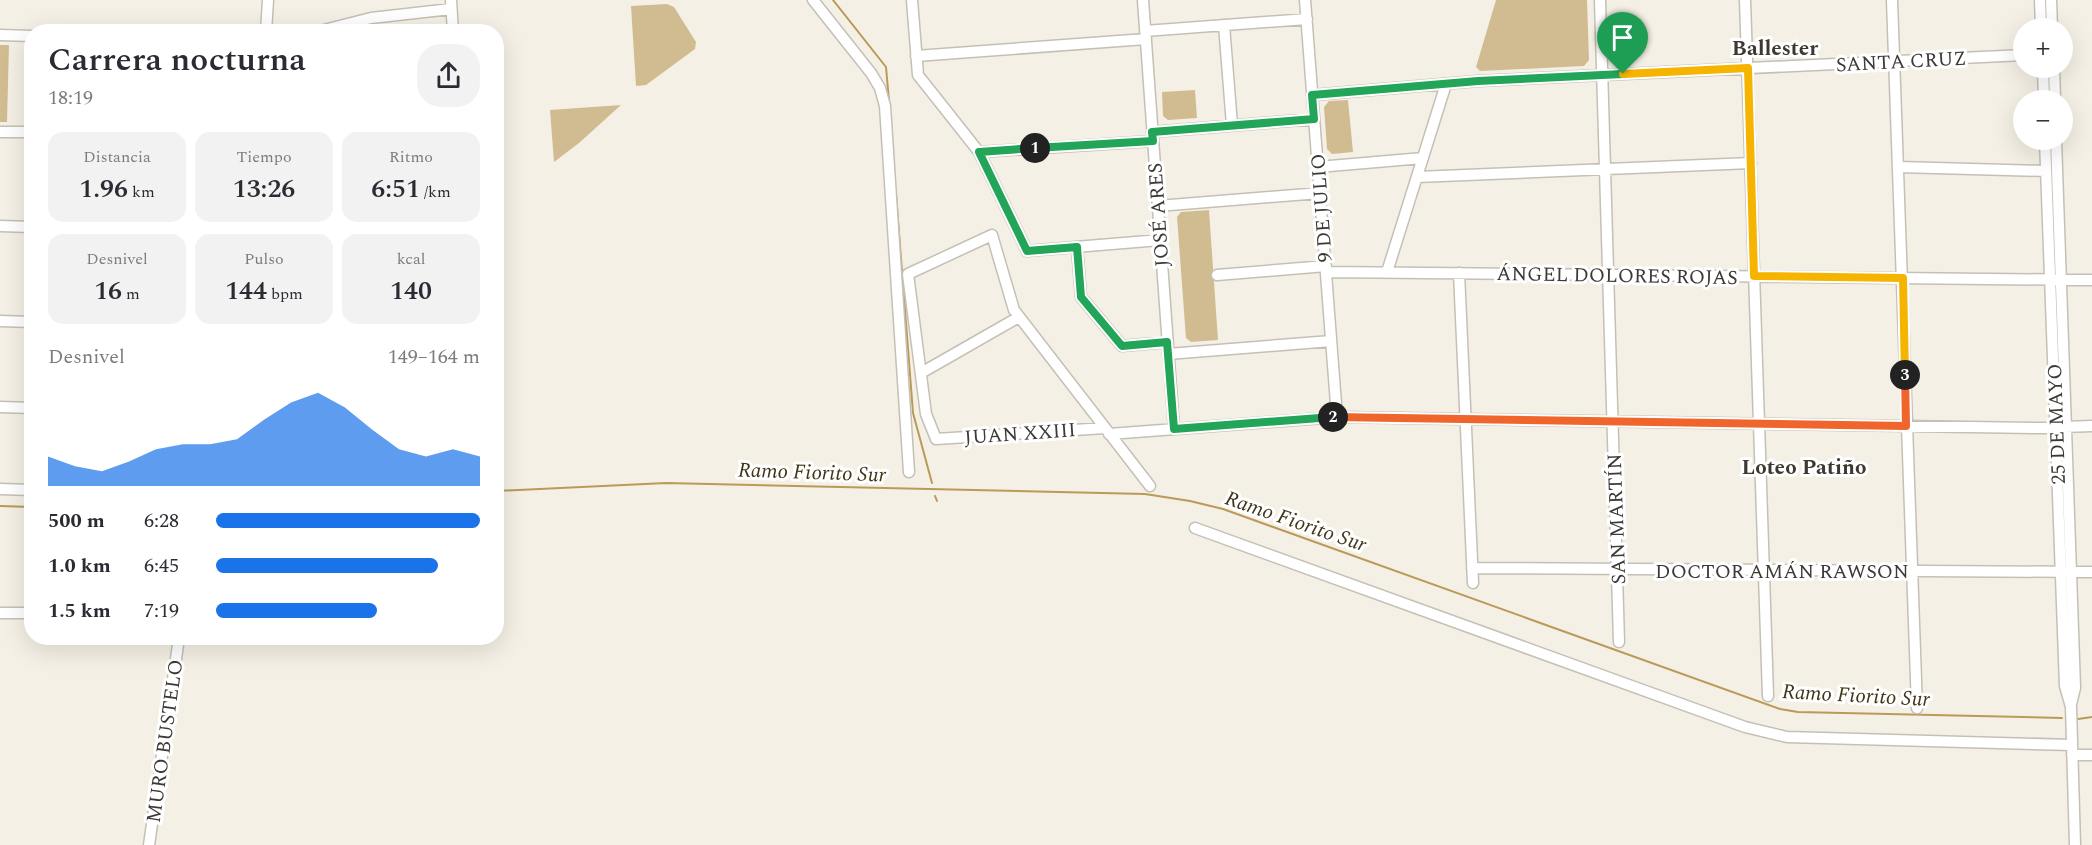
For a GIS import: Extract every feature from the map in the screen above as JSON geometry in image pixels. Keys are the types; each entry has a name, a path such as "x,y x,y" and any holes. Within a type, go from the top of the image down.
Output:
{"street":[{"path":"266,24 268,0"},
{"path":"813,0 870,73 880,88 885,106 909,472"},
{"path":"912,0 918,75 979,152 1027,251 1160,240"},
{"name":"JOSÉ ARES","path":"1143,0 1174,429"},
{"name":"9 DE JULIO","path":"1305,0 1337,417"},
{"name":"SAN MARTÍN","path":"1600,0 1619,642"},
{"path":"1745,0 1768,696"},
{"path":"1892,0 1917,708"},
{"path":"2040,0 2041,18"},
{"path":"2051,0 2052,18"},
{"path":"347,24 451,4 452,24"},
{"path":"916,56 1306,19"},
{"path":"1224,25 1232,125"},
{"path":"0,36 24,36"},
{"name":"SANTA CRUZ","path":"1312,95 1603,75 2013,56"},
{"path":"1387,272 1446,84"},
{"path":"979,152 1153,136 1232,125 1314,119"},
{"path":"0,132 24,132"},
{"name":"25 DE MAYO","path":"2045,150 2056,281"},
{"name":"25 DE MAYO","path":"2056,150 2056,281 2066,573 2065,686 2071,707 2075,845"},
{"path":"1318,167 1423,158"},
{"path":"1417,177 1751,163"},
{"path":"1899,167 2046,171"},
{"path":"1158,206 1320,193"},
{"path":"0,226 24,227"},
{"path":"1019,317 921,373 908,274 992,235 1014,309 1019,317 1150,486"},
{"path":"1077,247 1081,297 1122,346 1167,342"},
{"name":"ÁNGEL DOLORES ROJAS","path":"1217,274 1326,269 1387,272 2092,280"},
{"path":"1459,273 1473,583"},
{"path":"0,321 24,322"},
{"path":"1168,354 1331,341"},
{"name":"JUAN XXIII","path":"921,373 926,414 936,439 1174,429 1337,417 1906,426 2092,426"},
{"path":"0,407 24,408"},
{"path":"0,489 24,490"},
{"path":"1195,528 1745,727 1787,737 2072,750 2092,755"},
{"name":"DOCTOR AMÁN RAWSON","path":"1472,568 2092,572"},
{"path":"0,613 24,613"},
{"name":"MURO BUSTELO","path":"149,845 178,645"}],"shaded area":[{"path":"1496,0 1587,0 1589,60 1584,66 1480,71 1476,67"},
{"path":"667,4 674,7 696,42 695,49 646,85 636,86 631,6"},
{"path":"0,45 9,45 7,122 0,122"},
{"path":"1195,90 1197,118 1168,120 1163,116 1162,92"},
{"path":"1348,100 1353,152 1332,154 1327,149 1324,107 1329,101"},
{"path":"621,105 579,143 554,162 550,110"},
{"path":"1209,210 1218,340 1191,342 1186,338 1177,217 1181,212"}],"waterway":[{"path":"833,0 886,67 889,101"},
{"path":"896,194 913,413 932,483"},
{"name":"Ramo Fiorito Sur","path":"504,491 666,483 1145,494 1223,509 1780,709 1798,712 2062,718"},
{"path":"935,496 937,501"},
{"name":"Ramo Fiorito Sur","path":"0,506 24,507"},
{"name":"Ramo Fiorito Sur","path":"2078,719 2092,717"}],"district":[{"name":"Ballester","path":"1775,48"},
{"name":"Loteo Patiño","path":"1804,467"}],"route":[{"path":"1748,68 1754,276 1903,278 1906,426 1337,417 1174,429 1167,342 1122,346 1081,297 1077,247 1027,251 979,152 1153,141 1152,132 1314,119 1312,95 1478,81 1623,74 1748,68"}]}
